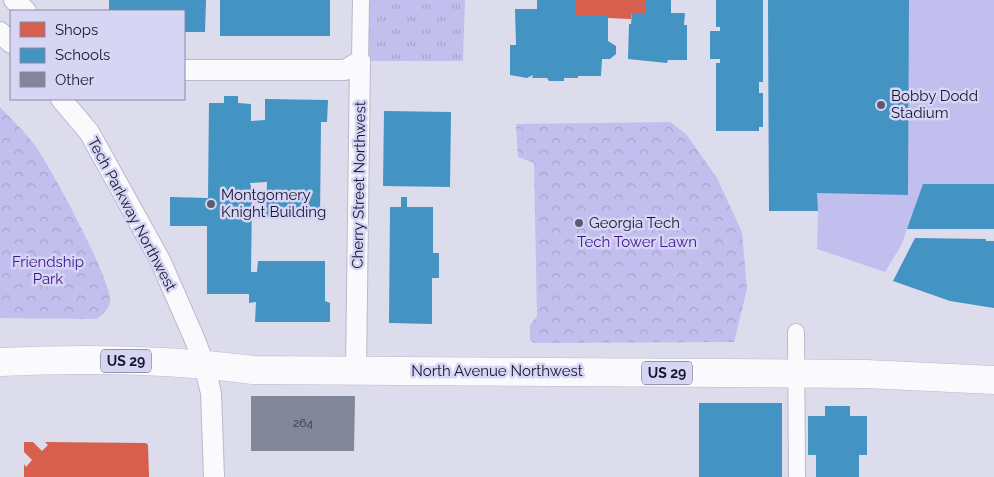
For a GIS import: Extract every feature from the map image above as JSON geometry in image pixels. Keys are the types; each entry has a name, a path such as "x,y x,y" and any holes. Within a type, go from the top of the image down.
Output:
{"highway":[{"name":"North Avenue Northwest","path":"0,362 85,360 204,364 253,370 796,374 994,380"}],"street":[{"path":"14,0 25,10"},
{"name":"Cherry Street Northwest","path":"356,370 361,0"},
{"path":"0,32 10,41"},
{"path":"185,70 346,70 360,61"},
{"name":"Tech Parkway Northwest","path":"62,100 89,132 160,260 204,364 211,393 214,477"},
{"path":"796,332 797,477"}],"green space":[{"path":"361,0 465,0 463,61 360,61"},
{"name":"Bobby Dodd Stadium","path":"768,0 994,0 994,229 907,229 902,244 885,272 817,249 818,211 769,211"},
{"name":"Friendship Park","path":"0,107 30,139 42,156 79,223 102,272 110,302 107,310 97,319 0,318"},
{"name":"Tech Tower Lawn","path":"670,122 686,134 717,178 742,232 747,289 734,342 534,343 530,340 530,325 537,316 534,163 518,157 516,124"}],"building: Shops":[{"path":"575,0 646,0 646,13 632,13 631,19 608,18 608,15 575,15"},
{"path":"24,442 33,442 42,451 48,445 45,442 146,443 148,445 149,477 24,477 24,464 26,467 32,460 24,452"}],"building: Schools":[{"path":"109,0 206,0 205,32 185,32 185,10 109,10"},
{"path":"220,0 330,0 330,36 220,36"},
{"path":"537,0 575,0 575,15 608,15 608,41 616,46 616,54 610,59 602,59 601,76 578,76 578,78 564,78 564,81 549,81 547,78 532,78 533,75 527,78 510,75 510,45 516,45 515,9 537,9"},
{"path":"646,0 671,0 671,13 685,13 684,25 687,25 687,60 668,60 667,63 628,59 629,24 631,24 632,13 646,13"},
{"path":"716,0 763,0 763,82 759,82 759,93 763,93 763,127 759,127 759,131 716,131 716,63 720,63 720,59 710,59 710,31 720,31 720,27 716,27"},
{"path":"768,0 909,0 908,195 817,193 818,211 769,211"},
{"path":"224,96 238,96 238,103 251,104 251,121 265,120 265,99 328,100 327,122 321,122 320,218 266,217 267,182 250,183 252,191 257,191 257,199 252,199 251,272 257,272 258,261 325,261 325,301 330,303 330,322 255,322 256,302 249,303 249,294 207,294 207,226 170,226 170,197 208,198 209,103 224,103"},
{"path":"384,111 451,112 450,187 383,186"},
{"path":"923,184 994,184 994,229 907,229"},
{"path":"401,197 407,197 407,207 433,207 433,253 439,253 439,278 432,278 432,324 389,323 390,207 401,207"},
{"path":"915,238 986,239 986,241 994,241 994,308 950,301 893,281"},
{"path":"699,403 782,403 782,477 699,477"},
{"path":"825,406 850,406 850,416 867,416 867,455 859,455 859,477 816,477 816,455 808,455 808,416 825,416"}],"building: Other":[{"path":"251,396 355,396 354,451 251,451"}],"place":[{"name":"Bobby Dodd Stadium","path":"881,105"},
{"name":"Montgomery Knight Building","path":"211,204"},
{"name":"Georgia Tech","path":"579,223"}]}
